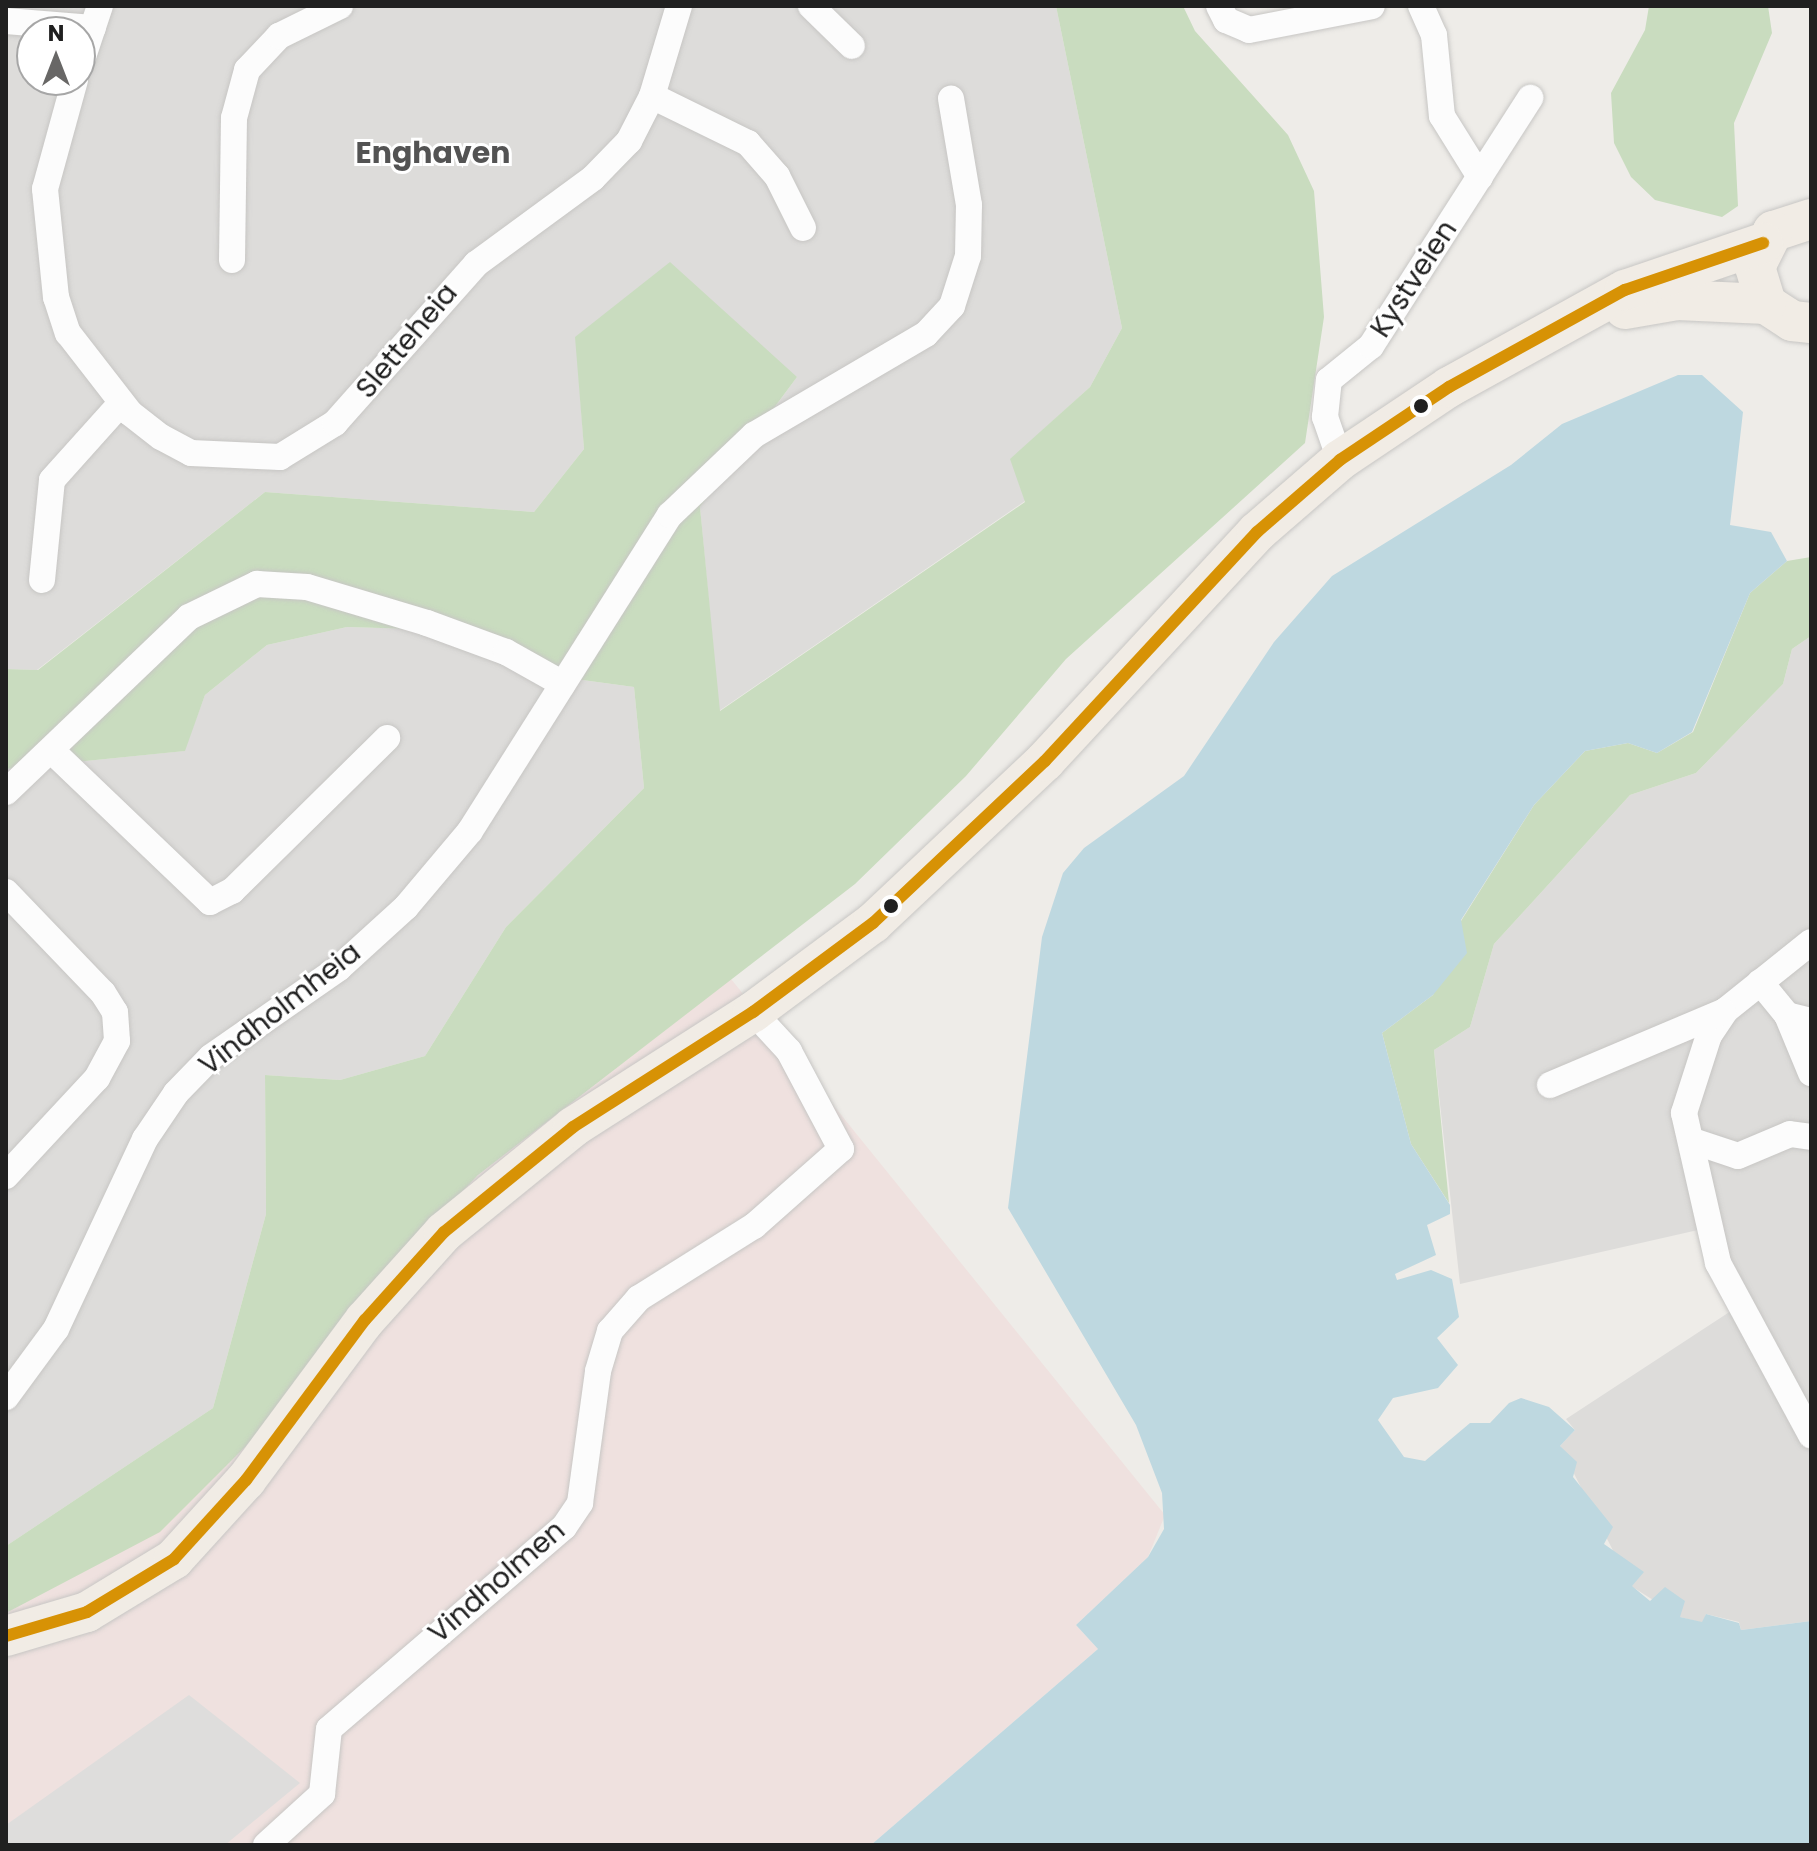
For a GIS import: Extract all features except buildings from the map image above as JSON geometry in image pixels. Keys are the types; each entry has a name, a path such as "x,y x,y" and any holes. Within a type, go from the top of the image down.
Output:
{"main road":[{"path":"6,1636 87,1612 174,1559 246,1480 365,1320 444,1232 573,1127 753,1012 949,856 1257,532 1340,460 1449,387 1601,310 1625,290 1763,243 1808,217"},
{"path":"1763,243 1755,267 1795,322"},
{"path":"1601,310 1677,300 1795,322"}],"street":[{"path":"232,260 234,118 247,70 279,36 340,6"},
{"name":"Sletteheia","path":"70,96 47,176 44,228 68,333 121,403 191,453 236,461 304,447 366,392 476,264 593,178 629,141 652,96 679,6"},
{"path":"811,6 852,46"},
{"path":"1219,6 1226,20 1249,30 1372,6"},
{"path":"1421,6 1431,21 1448,134 1480,177"},
{"path":"652,96 748,143 777,176 803,228"},
{"name":"Kystveien","path":"1340,460 1325,417 1329,380 1371,346 1530,98"},
{"name":"Vindholmheia","path":"6,1397 56,1329 145,1139 176,1093 211,1057 339,968 406,907 470,831 670,515 706,475 831,383 926,334 952,306 968,256 969,205 951,99"},
{"path":"42,580 52,480 121,403"},
{"path":"6,792 189,617 257,584 307,587 427,623 506,652 563,684"},
{"path":"51,750 210,902 232,891 387,738"},
{"path":"6,892 103,993 115,1012 117,1041 97,1078 6,1176"},
{"path":"1550,1085 1726,1010 1811,942"},
{"path":"1760,982 1799,1018 1811,1073"},
{"path":"1726,1010 1687,1091 1684,1113 1693,1141 1718,1263 1811,1435"},
{"name":"Vindholmen","path":"266,1845 322,1794 329,1729 564,1527 580,1503 598,1371 610,1331 639,1298 754,1226 841,1149 789,1051 753,1012"},
{"path":"1693,1141 1738,1156 1790,1134 1811,1137"}],"shaded area":[{"path":"6,6 1056,6 1122,328 1090,387 1011,459 1025,501 719,711 700,507 797,377 576,337 584,449 534,512 265,492 37,670 6,669"},
{"path":"347,627 448,630 516,671 634,687 644,788 506,927 425,1056 340,1080 265,1075 266,1214 213,1408 6,1546 6,769 184,751 205,695 267,645"},
{"path":"1811,636 1811,1621 1741,1630 1739,1622 1706,1614 1703,1623 1680,1617 1631,1586 1560,1446 1575,1430 1566,1419 1734,1309 1698,1230 1460,1284 1434,1050 1470,1027 1494,944 1630,795 1696,773 1783,684 1792,649"},
{"path":"731,979 1165,1515 1148,1557 1076,1625 1098,1649 871,1845 6,1845 6,1613 367,1291 478,1175"},
{"path":"189,1695 300,1783 225,1845 6,1845 6,1825"}],"green space":[{"path":"1056,6 1183,6 1195,31 1288,135 1314,191 1324,317 1305,443 1066,659 966,776 855,884 478,1175 367,1291 272,1420 160,1532 6,1613 6,1546 213,1408 266,1214 265,1075 340,1080 425,1056 506,927 644,788 634,687 516,671 448,630 347,627 267,645 205,695 185,751 6,769 6,669 38,670 265,492 534,512 584,449 575,337 670,262 797,377 700,507 720,711 1025,502 1010,459 1090,387 1122,328"},
{"path":"1649,6 1768,6 1772,33 1734,123 1738,206 1722,217 1655,200 1631,177 1614,143 1611,93 1645,30"},
{"path":"1811,557 1811,636 1792,649 1783,684 1696,773 1630,795 1494,944 1470,1027 1434,1050 1449,1203 1411,1144 1382,1033 1433,995 1461,921 1534,805 1585,751 1628,743 1657,753 1693,732 1750,593 1787,561"}],"water":[{"path":"1678,375 1702,375 1743,412 1730,525 1771,532 1787,561 1750,593 1692,732 1657,753 1628,743 1585,751 1534,805 1461,920 1467,953 1433,995 1382,1033 1411,1144 1450,1205 1450,1214 1427,1225 1436,1255 1395,1274 1397,1280 1431,1270 1452,1279 1459,1317 1437,1338 1458,1365 1438,1388 1393,1398 1378,1420 1404,1457 1425,1461 1470,1423 1490,1423 1509,1403 1521,1398 1549,1407 1575,1430 1560,1446 1577,1462 1573,1477 1613,1527 1604,1544 1644,1572 1632,1586 1650,1601 1665,1587 1685,1601 1680,1617 1702,1622 1706,1614 1739,1623 1741,1630 1811,1621 1811,1845 871,1845 1098,1649 1076,1625 1148,1557 1164,1529 1162,1493 1136,1425 1008,1208 1042,937 1063,873 1084,848 1184,776 1274,642 1332,576 1511,465 1562,424"}],"transit line":[{"path":"6,1636 87,1612 174,1559 246,1480 365,1320 444,1232 573,1127 753,1012 873,923 1045,761 1257,532 1340,460 1449,387 1625,290 1763,243"}],"district":[{"name":"Enghaven","path":"433,153"}]}
